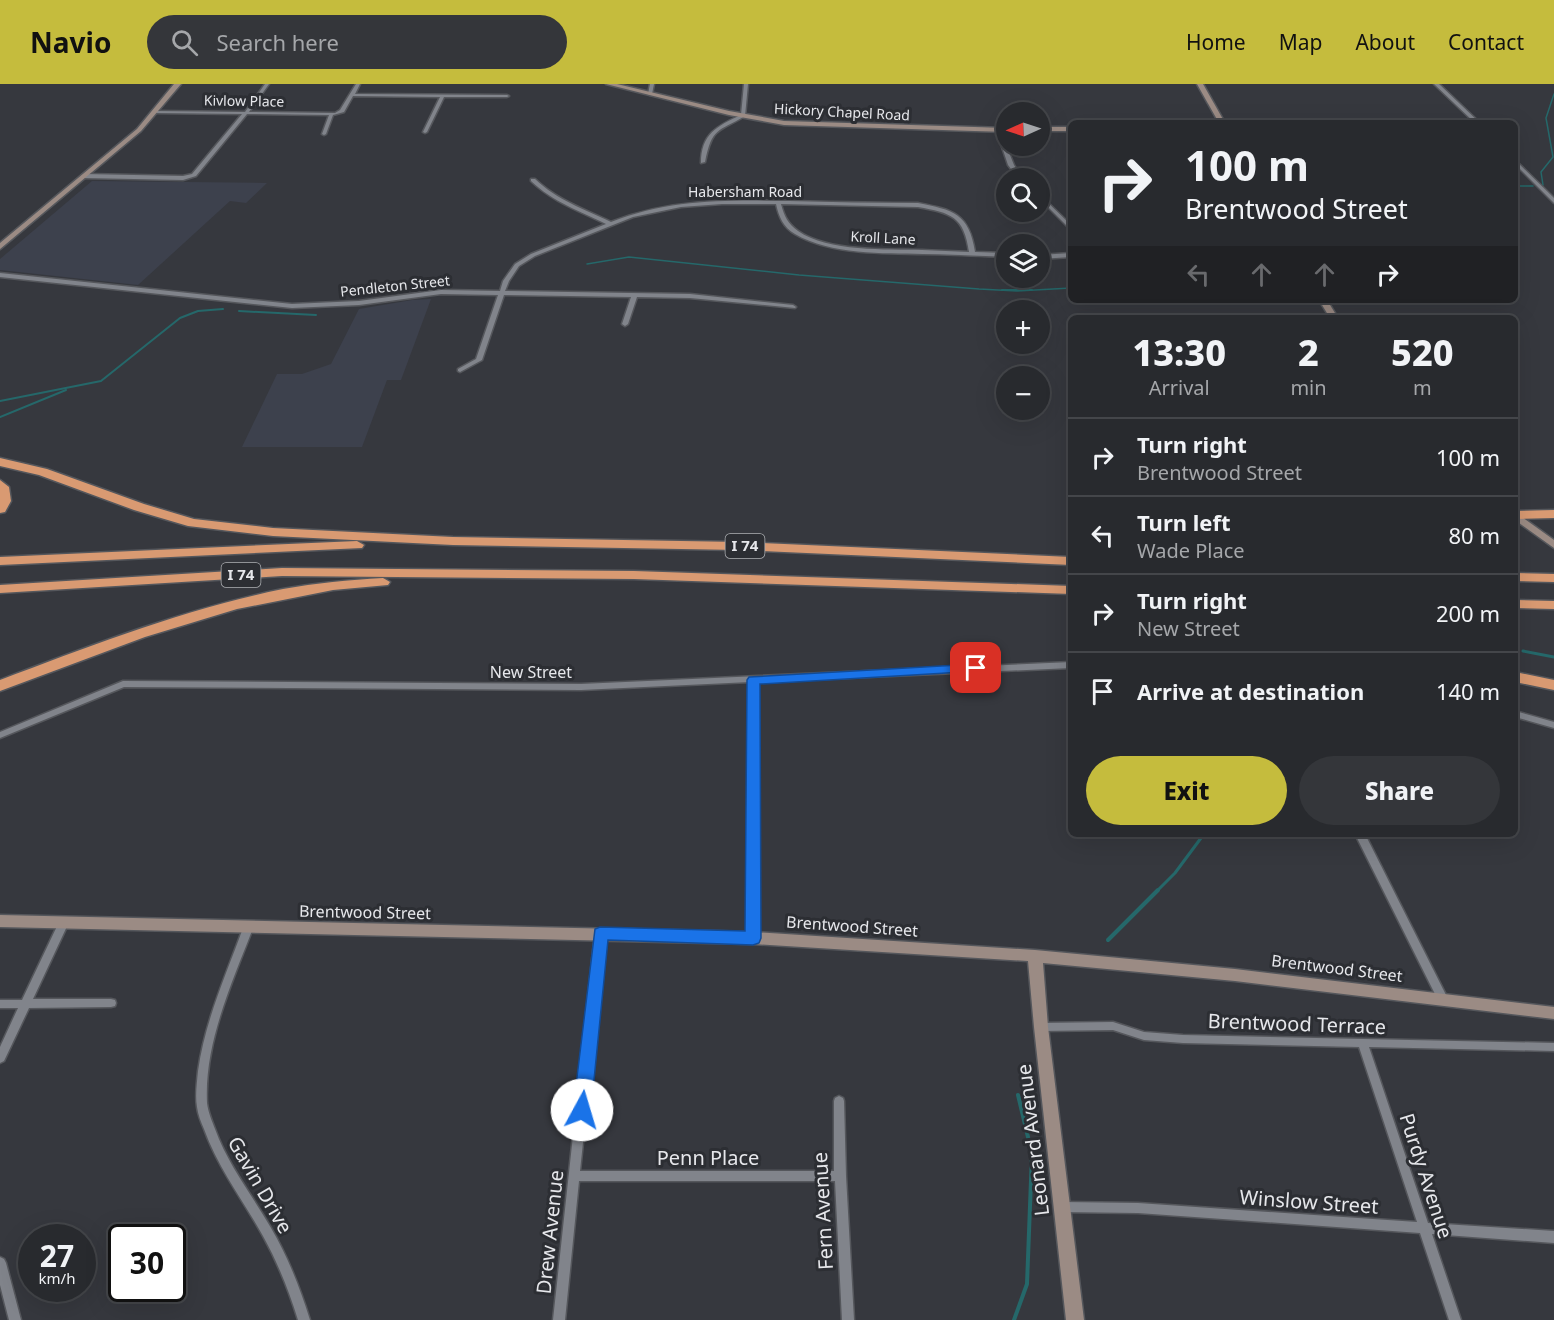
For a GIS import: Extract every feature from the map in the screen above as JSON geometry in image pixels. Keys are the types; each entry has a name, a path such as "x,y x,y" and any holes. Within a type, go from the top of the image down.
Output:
{"highway":[{"path":"0,462 43,472 139,507 193,523 273,532 453,541"},
{"path":"0,484 3,487 5,501 0,509"},
{"path":"1518,515 1554,514"},
{"name":"I 74","path":"0,561 453,541 739,546 1068,561"},
{"path":"1038,560 1068,555"},
{"name":"I 74","path":"0,589 282,572 645,576 1068,590"},
{"path":"0,686 151,629 234,605 336,586 376,582 448,580 482,573"},
{"path":"1518,577 1554,578"},
{"path":"976,587 1019,596 1068,598"},
{"path":"1518,604 1554,605"},
{"path":"1518,677 1554,686"}],"main road":[{"path":"0,247 140,130 178,84"},
{"name":"Hickory Chapel Road","path":"609,84 742,116 798,124 996,130"},
{"path":"1200,84 1220,120"},
{"path":"1050,129 1068,129"},
{"path":"1518,517 1554,545"},
{"name":"Brentwood Street","path":"0,921 753,938 1035,956 1247,976 1554,1013"},
{"name":"Leonard Avenue","path":"1035,956 1075,1320"}],"street":[{"path":"84,176 183,178 196,173 267,84"},
{"path":"324,134 332,115 342,111 358,84"},
{"path":"650,94 651,84"},
{"path":"703,162 707,139 713,131 742,116 746,84"},
{"path":"1436,84 1475,120"},
{"path":"352,95 507,96"},
{"path":"425,132 443,95"},
{"name":"Kivlow Place","path":"157,112 332,115"},
{"path":"1518,166 1554,201"},
{"path":"533,180 550,195 611,224"},
{"name":"Habersham Road","path":"460,370 478,360 506,281 518,265 532,255 652,210 722,202 918,205 951,215 966,225 970,232 972,254"},
{"name":"Kroll Lane","path":"778,203 780,216 789,227 825,244 853,249 996,255"},
{"path":"1050,207 1068,225"},
{"path":"1050,256 1068,255"},
{"name":"Pendleton Street","path":"0,275 292,306 359,303 441,292 502,292 690,296 793,307"},
{"path":"625,324 635,295"},
{"name":"New Street","path":"0,735 123,684 580,687 1068,665"},
{"path":"753,938 754,680"},
{"path":"1518,715 1554,725"},
{"path":"1362,837 1443,999"},
{"path":"0,1058 64,922"},
{"name":"Gavin Drive","path":"248,928 217,1016 208,1049 201,1105 213,1141 240,1193 266,1231 290,1275 304,1320"},
{"name":"Drew Avenue","path":"560,1320 600,933"},
{"path":"0,1004 111,1003"},
{"name":"Brentwood Terrace","path":"1041,1027 1113,1026 1144,1036 1363,1044 1554,1047"},
{"name":"Purdy Avenue","path":"1363,1044 1455,1320"},
{"name":"Fern Avenue","path":"838,1101 848,1320"},
{"name":"Penn Place","path":"575,1176 840,1176"},
{"name":"Winslow Street","path":"1062,1207 1138,1208 1554,1237"},
{"path":"0,1263 15,1320"}],"shaded area":[{"path":"92,181 267,183 246,203 230,201 138,285 0,270 0,259"},
{"path":"431,299 401,380 387,380 362,447 242,447 277,374 302,374 331,364 359,309"}],"waterway":[{"path":"1543,185 1541,172 1553,157 1546,118 1554,94"},
{"path":"1518,186 1533,186"},
{"path":"587,264 629,257 799,275 979,289 1017,291 1068,288"},
{"path":"1002,290 1032,290"},
{"path":"0,401 101,381 180,318 198,311 223,309"},
{"path":"239,311 316,315"},
{"path":"0,417 66,390"},
{"path":"1523,651 1554,657"},
{"path":"1108,940 1175,873 1202,837"},
{"path":"1014,1320 1027,1284 1032,1154 1018,1095"}],"route":[{"path":"582,1110 600,933 753,938 754,680 976,668"}]}
